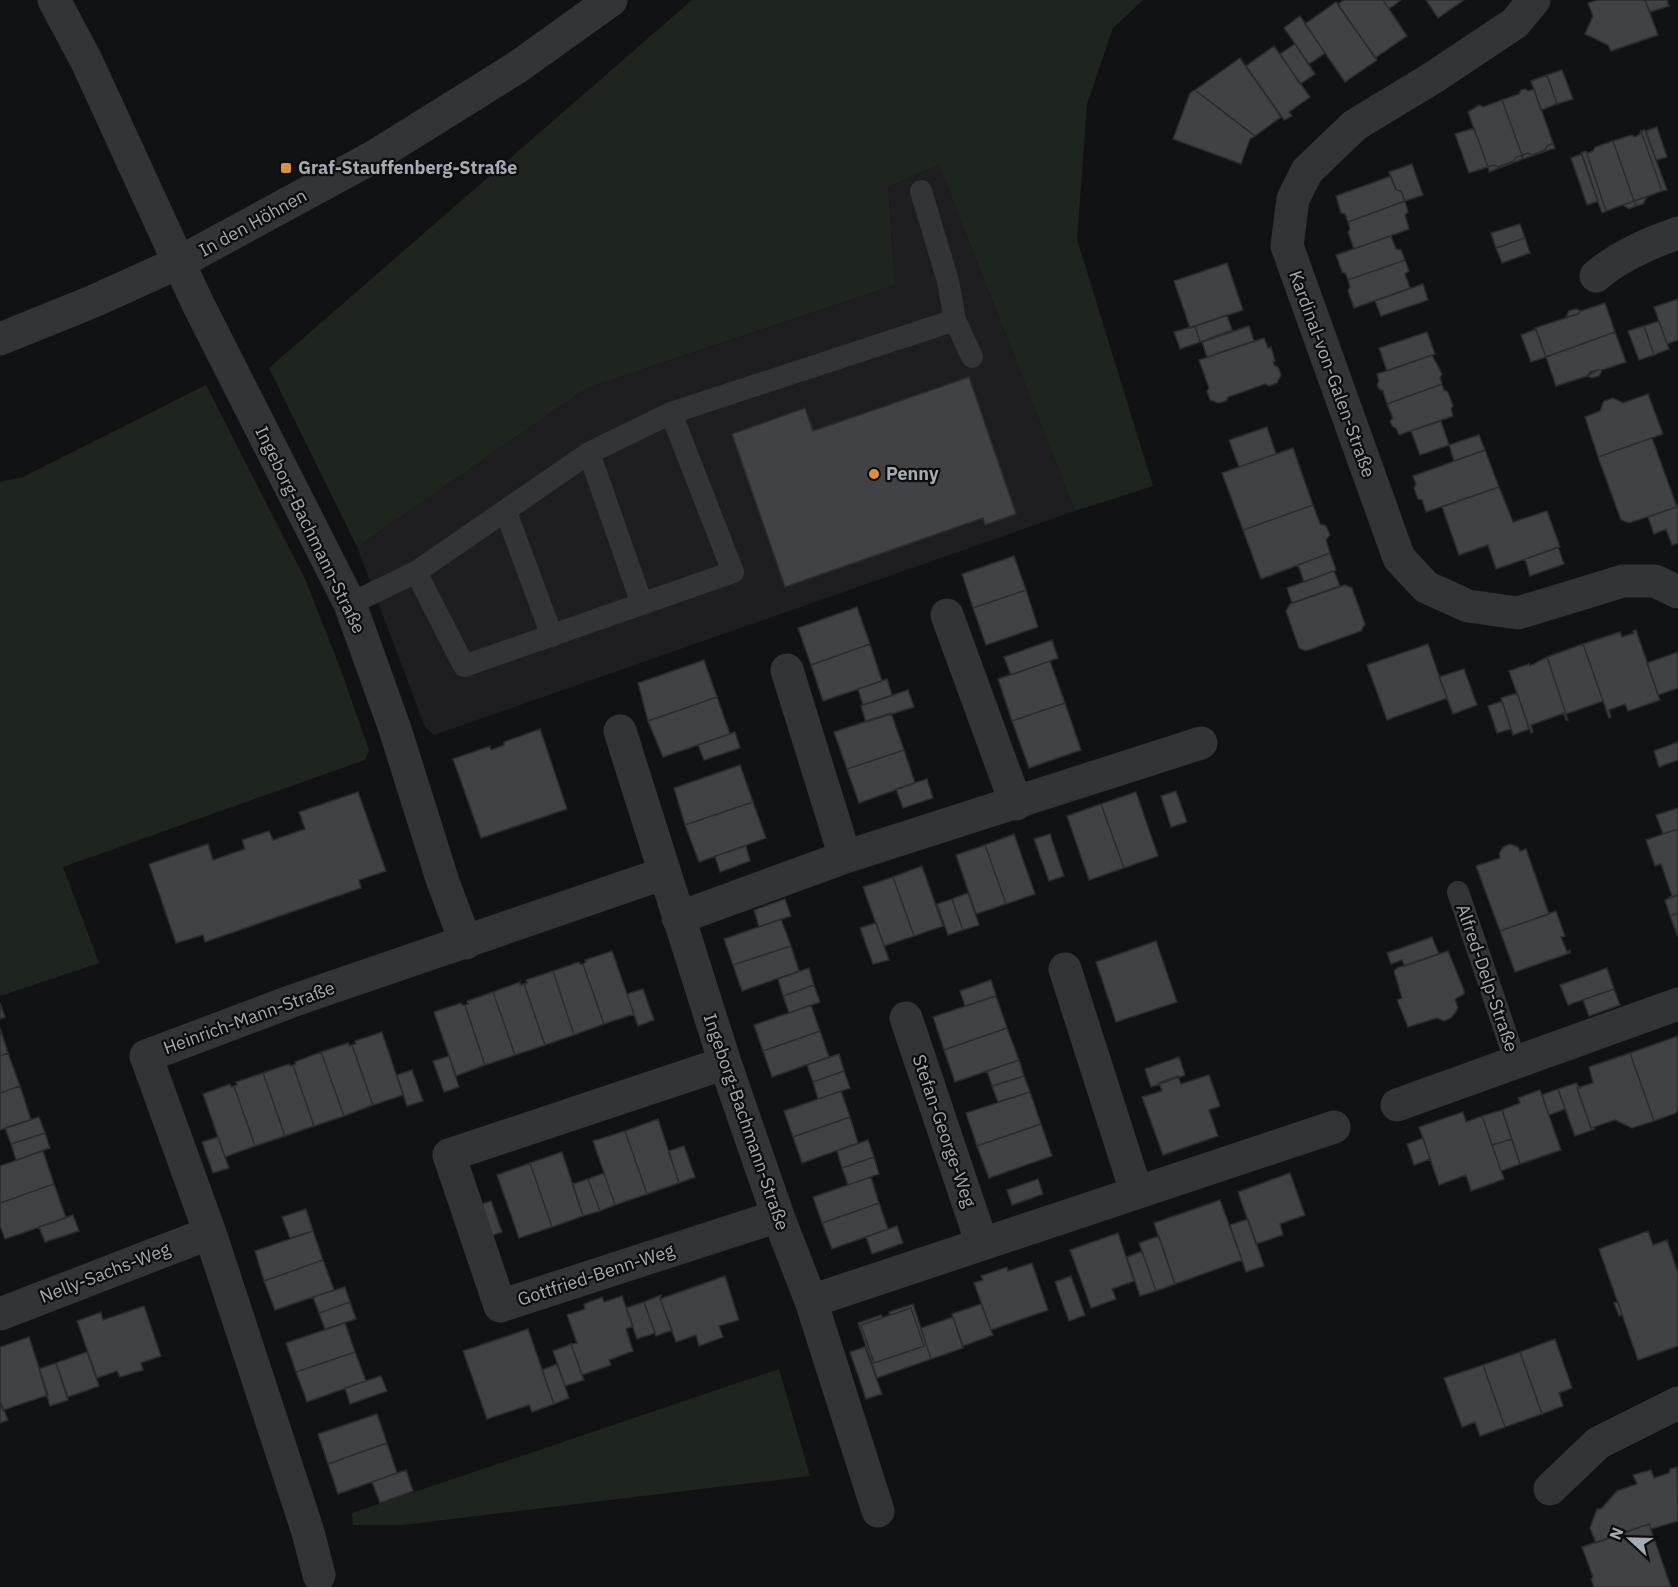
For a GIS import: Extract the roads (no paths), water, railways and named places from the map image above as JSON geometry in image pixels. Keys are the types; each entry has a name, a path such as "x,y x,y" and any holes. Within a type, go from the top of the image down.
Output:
{"street":[{"path":"54,0 87,62 180,262"},
{"name":"In den Höhnen","path":"0,339 94,302 180,262 375,156 516,68 611,0"},
{"name":"Kardinal-von-Galen-Straße","path":"1533,0 1515,23 1431,79 1355,125 1307,171 1293,199 1287,246 1398,558 1426,587 1468,606 1518,613 1623,581 1655,581 1678,592"},
{"path":"1596,276 1611,263 1678,233"},
{"name":"Ingeborg-Bachmann-Straße","path":"180,262 197,302 350,604 395,729 443,882 466,943"},
{"path":"947,615 1016,804"},
{"path":"788,670 845,857"},
{"name":"Ingeborg-Bachmann-Straße","path":"620,731 724,1063 778,1216 811,1301 878,1511"},
{"path":"678,918 845,857 1201,743"},
{"name":"Heinrich-Mann-Straße","path":"319,1575 308,1532 210,1233 146,1056 295,1000 665,873"},
{"path":"1065,969 1136,1191"},
{"name":"Alfred-Delp-Straße","path":"1397,1106 1678,1004"},
{"name":"Stefan-George-Weg","path":"906,1018 982,1244"},
{"name":"Gottfried-Benn-Weg","path":"724,1063 449,1155 500,1306 778,1216"},
{"path":"811,1301 1334,1127"},
{"name":"Nelly-Sachs-Weg","path":"0,1314 210,1233"},
{"path":"1550,1489 1598,1443 1678,1403"}],"lane":[{"path":"921,191 948,281 955,321 972,357"},
{"path":"350,604 416,572 589,453 671,413 955,321"},
{"path":"416,572 464,666 733,573 671,413"},
{"path":"589,453 642,604"},
{"path":"506,512 552,636"},
{"name":"Alfred-Delp-Straße","path":"1458,892 1516,1063"}],"place":[{"name":"Graf-Stauffenberg-Straße","path":"286,168"},
{"name":"Penny","path":"874,474"}]}
